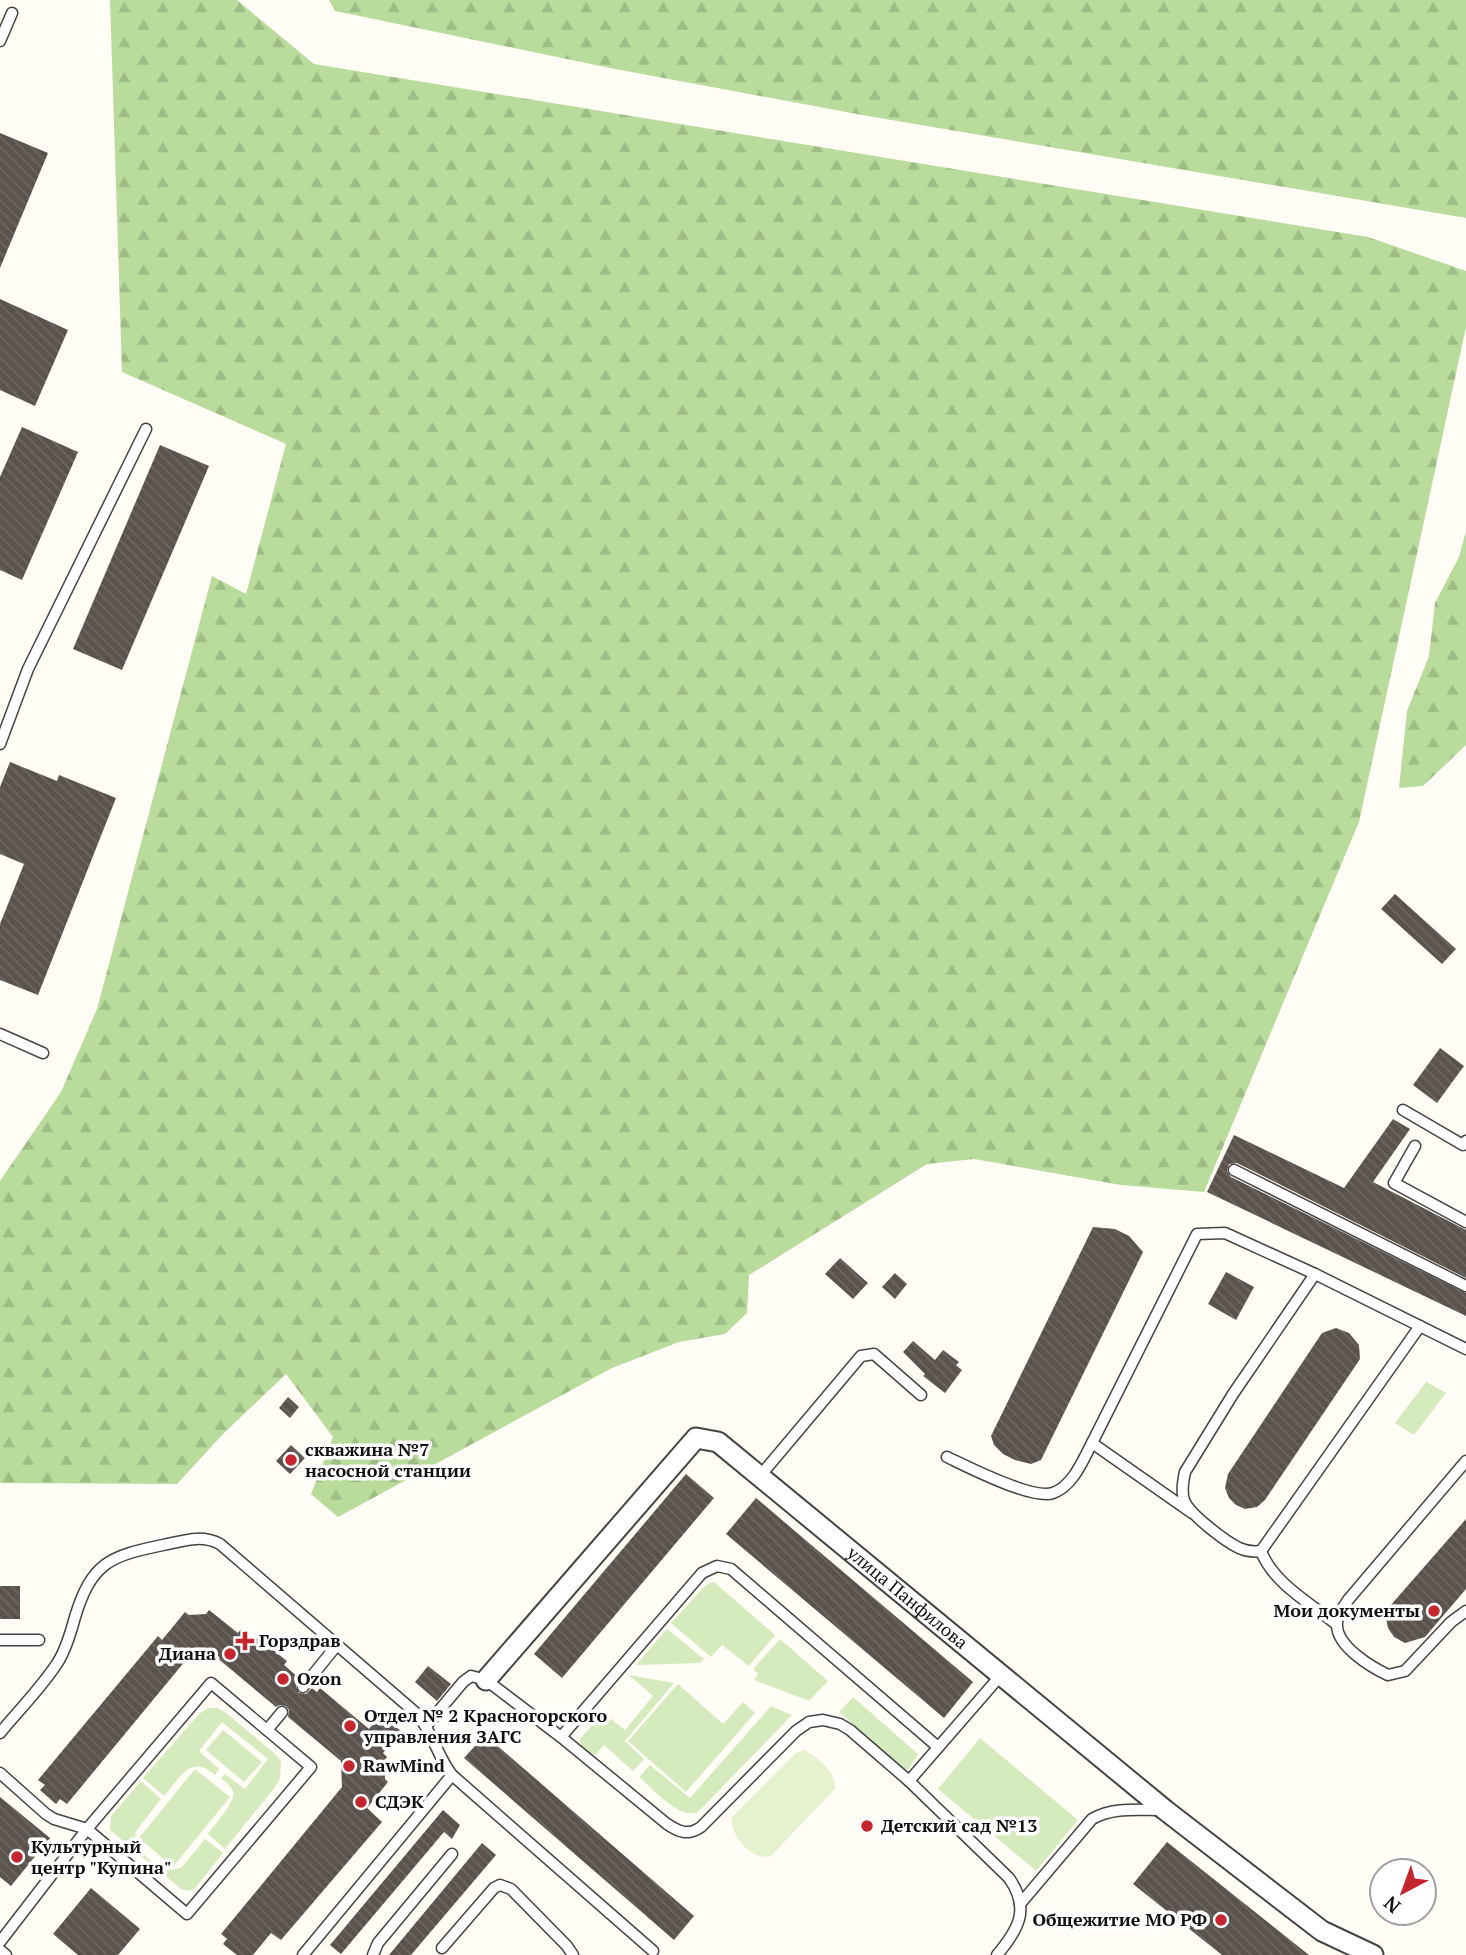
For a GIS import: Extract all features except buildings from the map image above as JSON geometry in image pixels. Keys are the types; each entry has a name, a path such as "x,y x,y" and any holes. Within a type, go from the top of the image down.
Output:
{"street":[{"name":"улица Панфилова","path":"486,1680 696,1438 718,1442 1165,1810 1322,1931 1373,1955"}],"lane":[{"path":"0,41 12,13"},
{"path":"0,744 28,668 146,429"},
{"path":"0,1034 43,1053"},
{"path":"1403,1110 1465,1145"},
{"path":"1415,1146 1394,1183 1466,1222"},
{"path":"1234,1170 1466,1286"},
{"path":"947,1457 1027,1492 1052,1493 1073,1478 1197,1234 1225,1233 1466,1349"},
{"path":"1192,1513 1184,1500 1182,1484 1185,1472 1315,1274"},
{"path":"1092,1443 1239,1548 1261,1551 1420,1326"},
{"path":"760,1476 861,1356 874,1354 921,1395"},
{"path":"1466,1461 1348,1600 1336,1624 1346,1645 1376,1670 1388,1675 1405,1671 1451,1622 1466,1611"},
{"path":"0,1733 58,1662 82,1598 94,1575 104,1564 118,1555 198,1538 211,1539 416,1713 426,1725 452,1776 653,1951"},
{"path":"1261,1551 1275,1575 1336,1624"},
{"path":"562,1737 702,1573 717,1566 730,1569 938,1747"},
{"path":"0,1640 39,1640"},
{"path":"303,1687 337,1645"},
{"path":"909,1781 1001,1675"},
{"path":"426,1725 471,1676 486,1680 562,1737 667,1824 681,1832 695,1831 701,1827 796,1731 816,1721 840,1724 909,1781 1009,1878 1016,1888 1020,1917 1017,1927 997,1955"},
{"path":"0,1773 46,1814 88,1829 187,1914 311,1767 211,1683 88,1829 0,1942"},
{"path":"267,1730 282,1712"},
{"path":"303,1955 452,1776"},
{"path":"1020,1904 1092,1819 1117,1810 1165,1810"},
{"path":"373,1955 378,1943 452,1854"},
{"path":"442,1948 494,1888 500,1885 512,1889 573,1955"},
{"path":"0,1950 6,1955"}],"green space":[{"path":"110,0 237,0 314,64 1368,237 1466,271 1466,327 1359,822 1204,1192 1121,1185 974,1159 927,1164 749,1275 747,1313 725,1334 679,1342 612,1368 338,1517 311,1494 333,1437 286,1374 223,1434 177,1484 0,1483 0,1181 61,1092 97,1009 212,576 246,594 286,444 122,372"},
{"path":"329,0 1466,0 1466,218 862,115 610,68 335,11"},
{"path":"1466,531 1466,745 1423,786 1399,788 1407,711 1429,656 1435,603 1459,557"},
{"path":"1426,1382 1446,1393 1414,1435 1395,1423"},
{"path":"714,1582 775,1635 749,1666 722,1645 711,1657 671,1623 706,1585"},
{"path":"667,1629 704,1659 700,1663 636,1665"},
{"path":"780,1639 828,1681 809,1701 754,1680 758,1674 753,1669"},
{"path":"629,1675 674,1683 625,1741 644,1759 633,1771 604,1745 595,1755 586,1752 580,1739 603,1713 625,1730 653,1696"},
{"path":"678,1684 723,1724 743,1702 755,1713 686,1792 628,1741"},
{"path":"853,1697 918,1754 909,1769 904,1769 839,1712"},
{"path":"771,1706 792,1715 698,1812 683,1812 675,1808 639,1777 650,1765 690,1798"},
{"path":"208,1708 225,1712 281,1761 280,1779 275,1787 225,1849 208,1834 232,1801 233,1791 221,1778 225,1774 245,1789 268,1759 222,1722 199,1751 219,1769 215,1775 199,1766 193,1767 186,1770 164,1796 143,1778 199,1714"},
{"path":"223,1730 262,1762 244,1782 206,1750"},
{"path":"980,1738 1078,1820 1036,1871 938,1789"},
{"path":"804,1750 830,1771 835,1789 771,1856 756,1855 738,1839 732,1817 796,1753"},
{"path":"195,1769 230,1797 173,1867 139,1838"},
{"path":"141,1781 161,1799 136,1831 137,1843 150,1860 167,1870 181,1868 205,1839 223,1853 190,1891 181,1889 110,1830 111,1816"}],"place":[{"name":"скважина №7 насосной станции","path":"291,1460"},
{"name":"Мои документы","path":"1434,1611"},
{"name":"Горздрав","path":"245,1641"},
{"name":"Диана","path":"230,1654"},
{"name":"Ozon","path":"283,1679"},
{"name":"Отдел № 2 Красногорского управления ЗАГС","path":"350,1726"},
{"name":"RawMind","path":"349,1766"},
{"name":"СДЭК","path":"361,1802"},
{"name":"Детский сад №13","path":"867,1826"},
{"name":"Культурный центр \"Купина\"","path":"17,1857"},
{"name":"Общежитие МО РФ","path":"1221,1920"}]}
